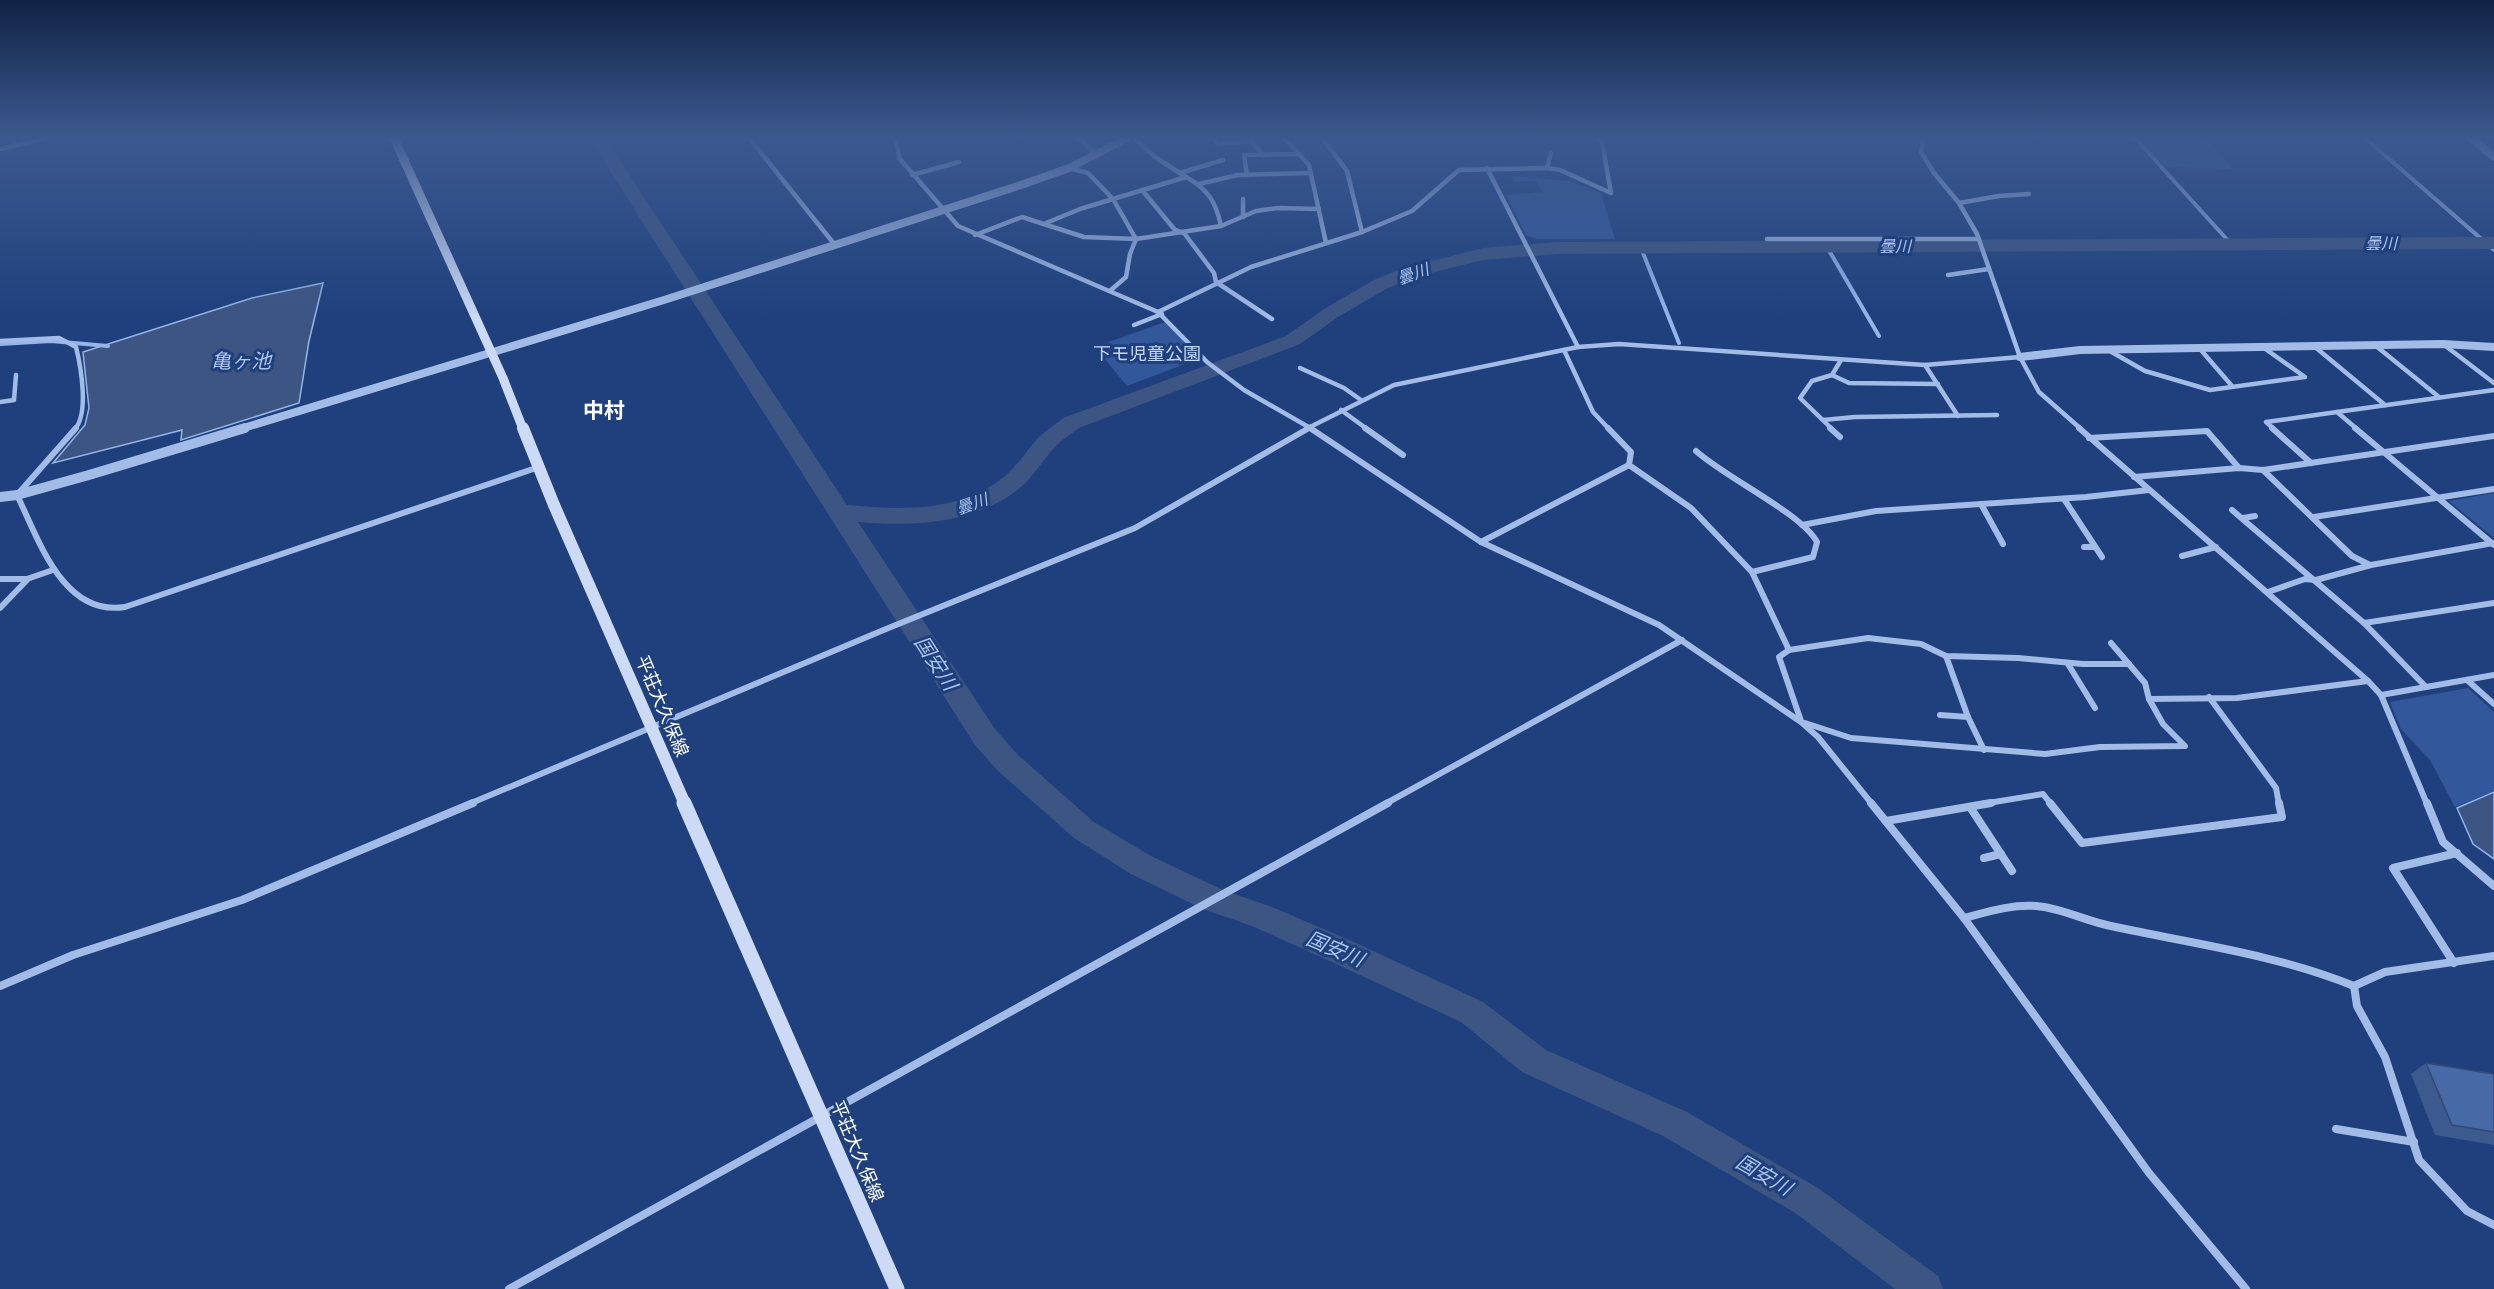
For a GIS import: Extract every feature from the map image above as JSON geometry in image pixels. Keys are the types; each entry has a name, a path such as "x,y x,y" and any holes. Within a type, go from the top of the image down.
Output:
{"main road":[{"name":"平荘大久保線","path":"421,198 492,353 539,467 897,1289"}],"street":[{"path":"797,198 835,245"},
{"path":"934,198 958,226 975,235 1112,290 1160,313 1218,372 1244,390 1309,427 1481,542 1659,625 1801,722 1818,737 1964,918 2149,1173 2246,1289"},
{"path":"0,497 17,495 89,475 492,353 981,198"},
{"path":"1149,198 1175,230 1184,233 1214,273 1216,282 1272,319"},
{"path":"1213,198 1217,202 1221,226"},
{"path":"1317,198 1326,243"},
{"path":"1354,198 1362,232"},
{"path":"1134,325 1216,282 1251,267 1362,232 1412,211 1427,198"},
{"path":"1502,198 1578,346"},
{"path":"1955,198 1979,239 2020,357 2039,392 2088,438 2368,681 2380,695 2443,842 2494,886"},
{"path":"1959,203 1987,198"},
{"path":"1046,223 1113,199 1136,239"},
{"path":"1243,199 1243,217"},
{"path":"975,235 1022,217 1084,237 1136,239 1221,226 1257,211 1278,208 1319,209"},
{"path":"1112,290 1126,277 1130,254 1136,239"},
{"path":"1767,239 1979,239"},
{"path":"1948,276 1989,269"},
{"path":"0,341 59,338 75,347 80,361 83,411 78,424 17,495"},
{"path":"0,986 73,955 242,900 886,629 1136,528 1309,427 1394,385 1578,346 1619,344 1925,365 2080,350 2443,344 2494,346"},
{"path":"2443,344 2494,383"},
{"path":"2376,346 2439,397"},
{"path":"2315,347 2385,405"},
{"path":"2108,350 2145,371 2210,390 2305,377 2263,348"},
{"path":"2200,349 2232,386"},
{"path":"1564,350 1593,412 1631,452 1629,465"},
{"path":"1832,375 1841,360"},
{"path":"1925,365 1958,416"},
{"path":"1300,368 1344,388 1361,400"},
{"path":"0,402 14,400 16,375"},
{"path":"1840,437 1800,398 1812,381 1832,375 1849,383 1938,384"},
{"path":"2311,463 2266,422 2494,390"},
{"path":"1341,410 1403,455"},
{"path":"2337,412 2493,543"},
{"path":"1823,420 1855,417 1997,415"},
{"path":"2088,438 2207,431 2239,468"},
{"path":"2134,477 2239,468 2263,470 2494,436"},
{"path":"1696,451 1712,465 1767,498 1802,525 1817,541 1818,548 1813,557 1752,572"},
{"path":"1481,542 1629,465"},
{"path":"1629,465 1691,508 1752,572 1790,651"},
{"path":"17,495 53,570 64,583 91,605 112,609 125,607 539,467"},
{"path":"2263,470 2352,556 2371,565"},
{"path":"2314,517 2494,489"},
{"path":"1802,525 1876,511 2149,490"},
{"path":"2064,498 2102,557"},
{"path":"1981,504 2003,544"},
{"path":"2232,510 2364,623 2425,686"},
{"path":"2243,518 2255,516"},
{"path":"2268,592 2305,579 2316,580 2371,565 2493,543"},
{"path":"2084,547 2095,547"},
{"path":"2182,556 2216,547"},
{"path":"0,579 27,580 53,570"},
{"path":"0,608 27,580"},
{"path":"2364,623 2494,603"},
{"path":"1801,722 1779,657 1790,651 1868,638 1921,644 1946,656 2018,658 2068,664 2129,664"},
{"path":"509,1289 1682,640"},
{"path":"1801,722 1851,738 2045,754 2100,747 2186,747 2163,723 2149,699 2145,683 2111,643"},
{"path":"1946,656 1968,717 1984,750"},
{"path":"2068,664 2096,708"},
{"path":"2380,695 2494,675"},
{"path":"2467,680 2494,705"},
{"path":"2149,699 2237,698 2368,681"},
{"path":"1886,821 2043,794 2082,843 2282,817 2276,788 2209,697"},
{"path":"1940,715 1968,717"},
{"path":"1970,807 2012,871"},
{"path":"2454,963 2393,868 2457,853"},
{"path":"1984,858 2001,854"},
{"path":"1964,918 1999,908 2036,906 2076,915 2107,926 2234,950 2330,975 2354,986 2385,972 2494,956"},
{"path":"2354,986 2357,1006 2385,1057 2419,1160 2441,1186 2468,1211 2494,1225"},
{"path":"2336,1130 2414,1142"}],"green space":[{"path":"1508,198 1603,198 1615,239 1537,239 1526,235"},
{"name":"下モ児童公園","path":"1168,321 1198,359 1127,386 1095,347"},
{"path":"2494,493 2494,538 2449,501"},
{"path":"2468,688 2494,712 2494,791 2455,807 2430,760 2401,729 2390,702"}],"water":[{"name":"亀ヶ池","path":"323,283 309,341 299,403 181,440 182,430 53,463 85,425 89,408 83,352 252,298"},
{"path":"2494,792 2494,859 2473,844 2457,808"}],"building":[{"path":"2426,1063 2494,1074 2494,1132 2452,1125"}],"waterway":[{"name":"曇川","path":"636,198 839,512"},
{"path":"2190,198 2232,245"},
{"path":"2434,198 2494,250"},
{"name":"曇川","path":"839,512 884,516 929,515 973,505 1012,482 1049,440 1071,423 1293,340 1331,313 1381,284 1408,273 1483,254 1557,248 2494,243"},
{"path":"1827,247 1879,336"},
{"path":"1641,248 1679,343"},
{"path":"0,344 51,341 108,346"},
{"name":"国安川","path":"839,512 985,737 1008,763 1084,830 1141,865 1214,900 1261,916 1472,1012 1534,1061 1675,1124 1806,1200 1925,1289"}],"district":[{"name":"中村","path":"604,410"}]}
